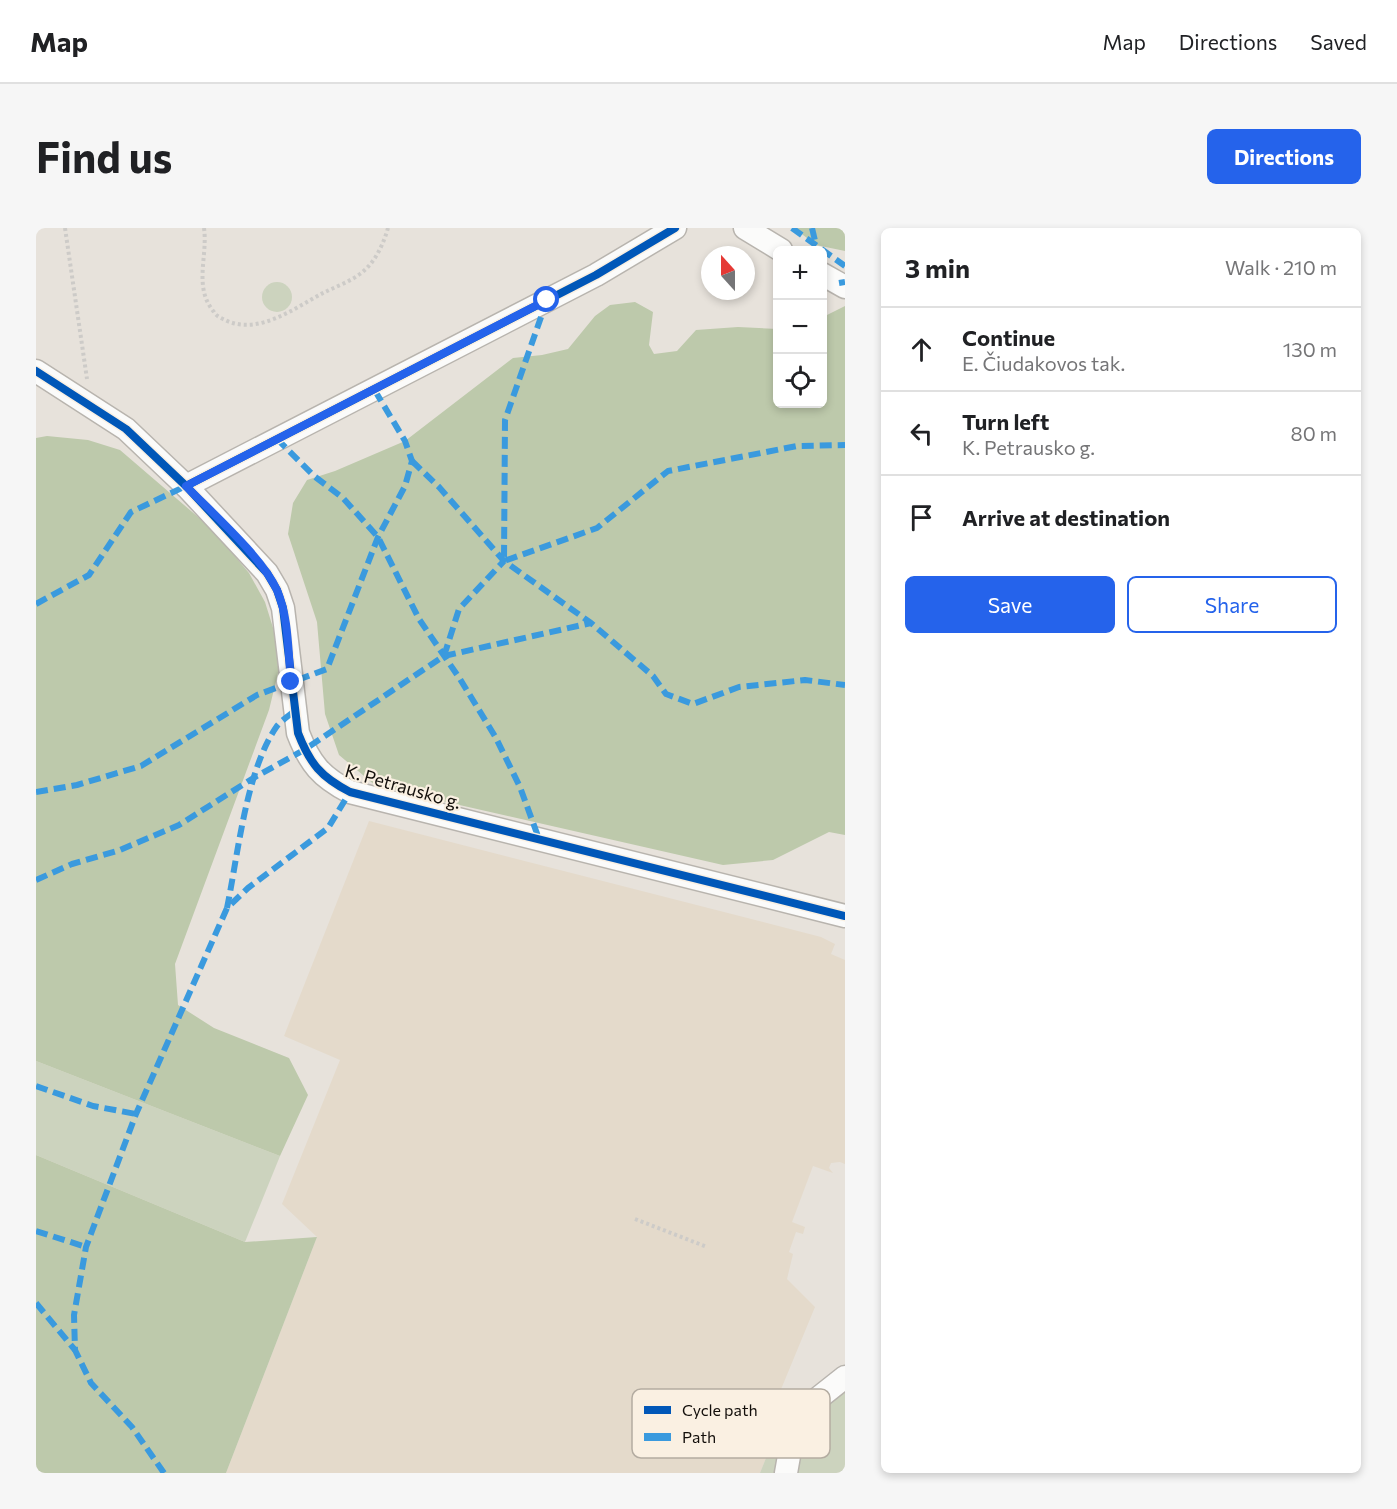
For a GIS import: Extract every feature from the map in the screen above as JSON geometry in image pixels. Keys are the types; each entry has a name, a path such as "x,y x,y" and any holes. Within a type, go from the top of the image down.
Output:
{"street":[{"path":"186,486 596,275 675,228"},
{"path":"745,228 774,246"},
{"path":"827,277 845,286"},
{"name":"K. Petrausko g.","path":"36,371 126,429 186,486 267,573 277,590 284,616 298,734 304,750 329,781 350,792 845,916"},
{"path":"830,1389 845,1377"},
{"path":"786,1473 789,1458"}],"path":[{"path":"65,228 88,380 95,385"},
{"path":"204,228 204,259 201,276 204,296 215,314 233,324 253,325 273,319 360,274 379,252 388,228"},
{"path":"635,1219 707,1247"}],"shaded area":[{"path":"369,821 821,937 835,944 831,954 845,960 845,1164 831,1163 829,1168 833,1173 813,1166 792,1222 805,1227 803,1234 796,1232 789,1252 793,1254 787,1279 815,1307 781,1389 632,1389 632,1458 766,1458 760,1473 226,1473 317,1237 282,1204 340,1060 284,1036"}],"green space":[{"path":"794,228 845,228 845,251 816,245"},
{"path":"277,282 283,283 291,291 291,303 283,311 277,312 271,311 263,303 262,297 263,291 271,283"},
{"path":"635,302 653,312 649,345 654,354 677,351 696,330 738,327 773,329 773,408 827,408 827,315 845,306 845,835 829,832 773,860 723,865 376,786 339,755 325,714 317,622 288,534 293,503 307,480 335,471 405,441 513,358 568,349 595,316 610,305"},
{"path":"47,436 88,440 120,450 212,529 249,573 265,602 274,631 279,669 269,710 175,964 178,1005 214,1028 289,1058 308,1095 280,1156 36,1061 36,438"},
{"path":"36,1061 280,1156 245,1242 36,1155"},
{"path":"36,1155 245,1242 317,1237 226,1473 36,1473"},
{"path":"845,1386 845,1473 760,1473 766,1458 830,1458 830,1397"}],"marked path":[{"path":"792,228 845,266"},
{"path":"812,228 816,245"},
{"path":"839,283 845,282"},
{"path":"547,300 505,420 504,561 597,528 668,471 797,446 845,445"},
{"path":"36,792 77,785 141,766 257,695 327,669 378,537 405,486 412,461 405,441 374,389"},
{"path":"277,439 314,476 343,498 378,537 419,619 460,679 496,738 520,787 539,839"},
{"path":"412,461 439,487 504,561 591,623 653,676 666,694 693,704 739,687 805,680 845,685"},
{"path":"36,604 89,575 131,512 186,486"},
{"path":"36,880 72,864 120,850 179,825 255,777 304,750 444,656 459,609 504,561"},
{"path":"444,656 591,623"},
{"path":"227,908 250,789 266,744 277,726 294,711"},
{"path":"164,1473 132,1427 91,1383 75,1350 74,1315 86,1247 136,1114 227,908 248,888 328,828 350,792"},
{"path":"36,1086 93,1106 136,1114"},
{"path":"36,1231 86,1247"},
{"path":"36,1303 75,1350"}],"cycle path":[{"path":"186,486 596,275 675,228"},
{"path":"36,371 126,429 186,486 267,573 277,590 283,608 298,733 312,761 331,781 350,792 845,916"}],"route":[{"path":"291,682 283,608 277,590 252,555 186,486 547,300"}]}
